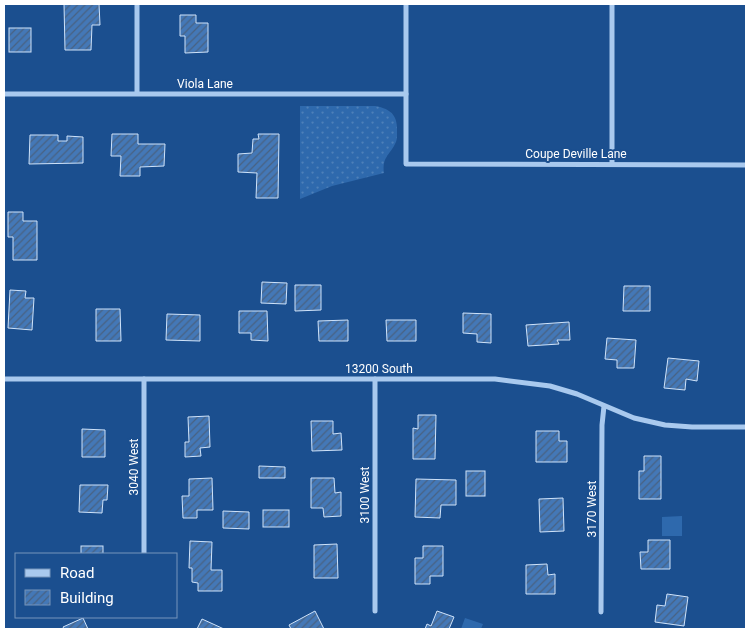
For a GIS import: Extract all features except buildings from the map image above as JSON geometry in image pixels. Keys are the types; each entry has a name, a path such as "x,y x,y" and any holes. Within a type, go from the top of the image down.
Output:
{"street":[{"path":"137,4 137,94"},
{"path":"406,4 406,94"},
{"path":"612,4 612,164"},
{"name":"Viola Lane","path":"4,94 406,94"},
{"name":"Coupe Deville Lane","path":"406,94 406,164 746,165"},
{"name":"13200 South","path":"4,379 495,379 550,386 577,394 634,418 665,424 692,427 746,427"},
{"name":"3040 West","path":"144,379 144,553"},
{"name":"3100 West","path":"375,379 375,611"},
{"name":"3170 West","path":"602,612 602,425 604,406"}],"shaded area":[{"path":"300,106 375,106 390,111 395,118 397,137 396,143 385,160 384,173 332,186 300,199"},
{"path":"682,516 682,536 662,536 662,517"},
{"path":"465,618 483,624 481,629 461,629"}]}
